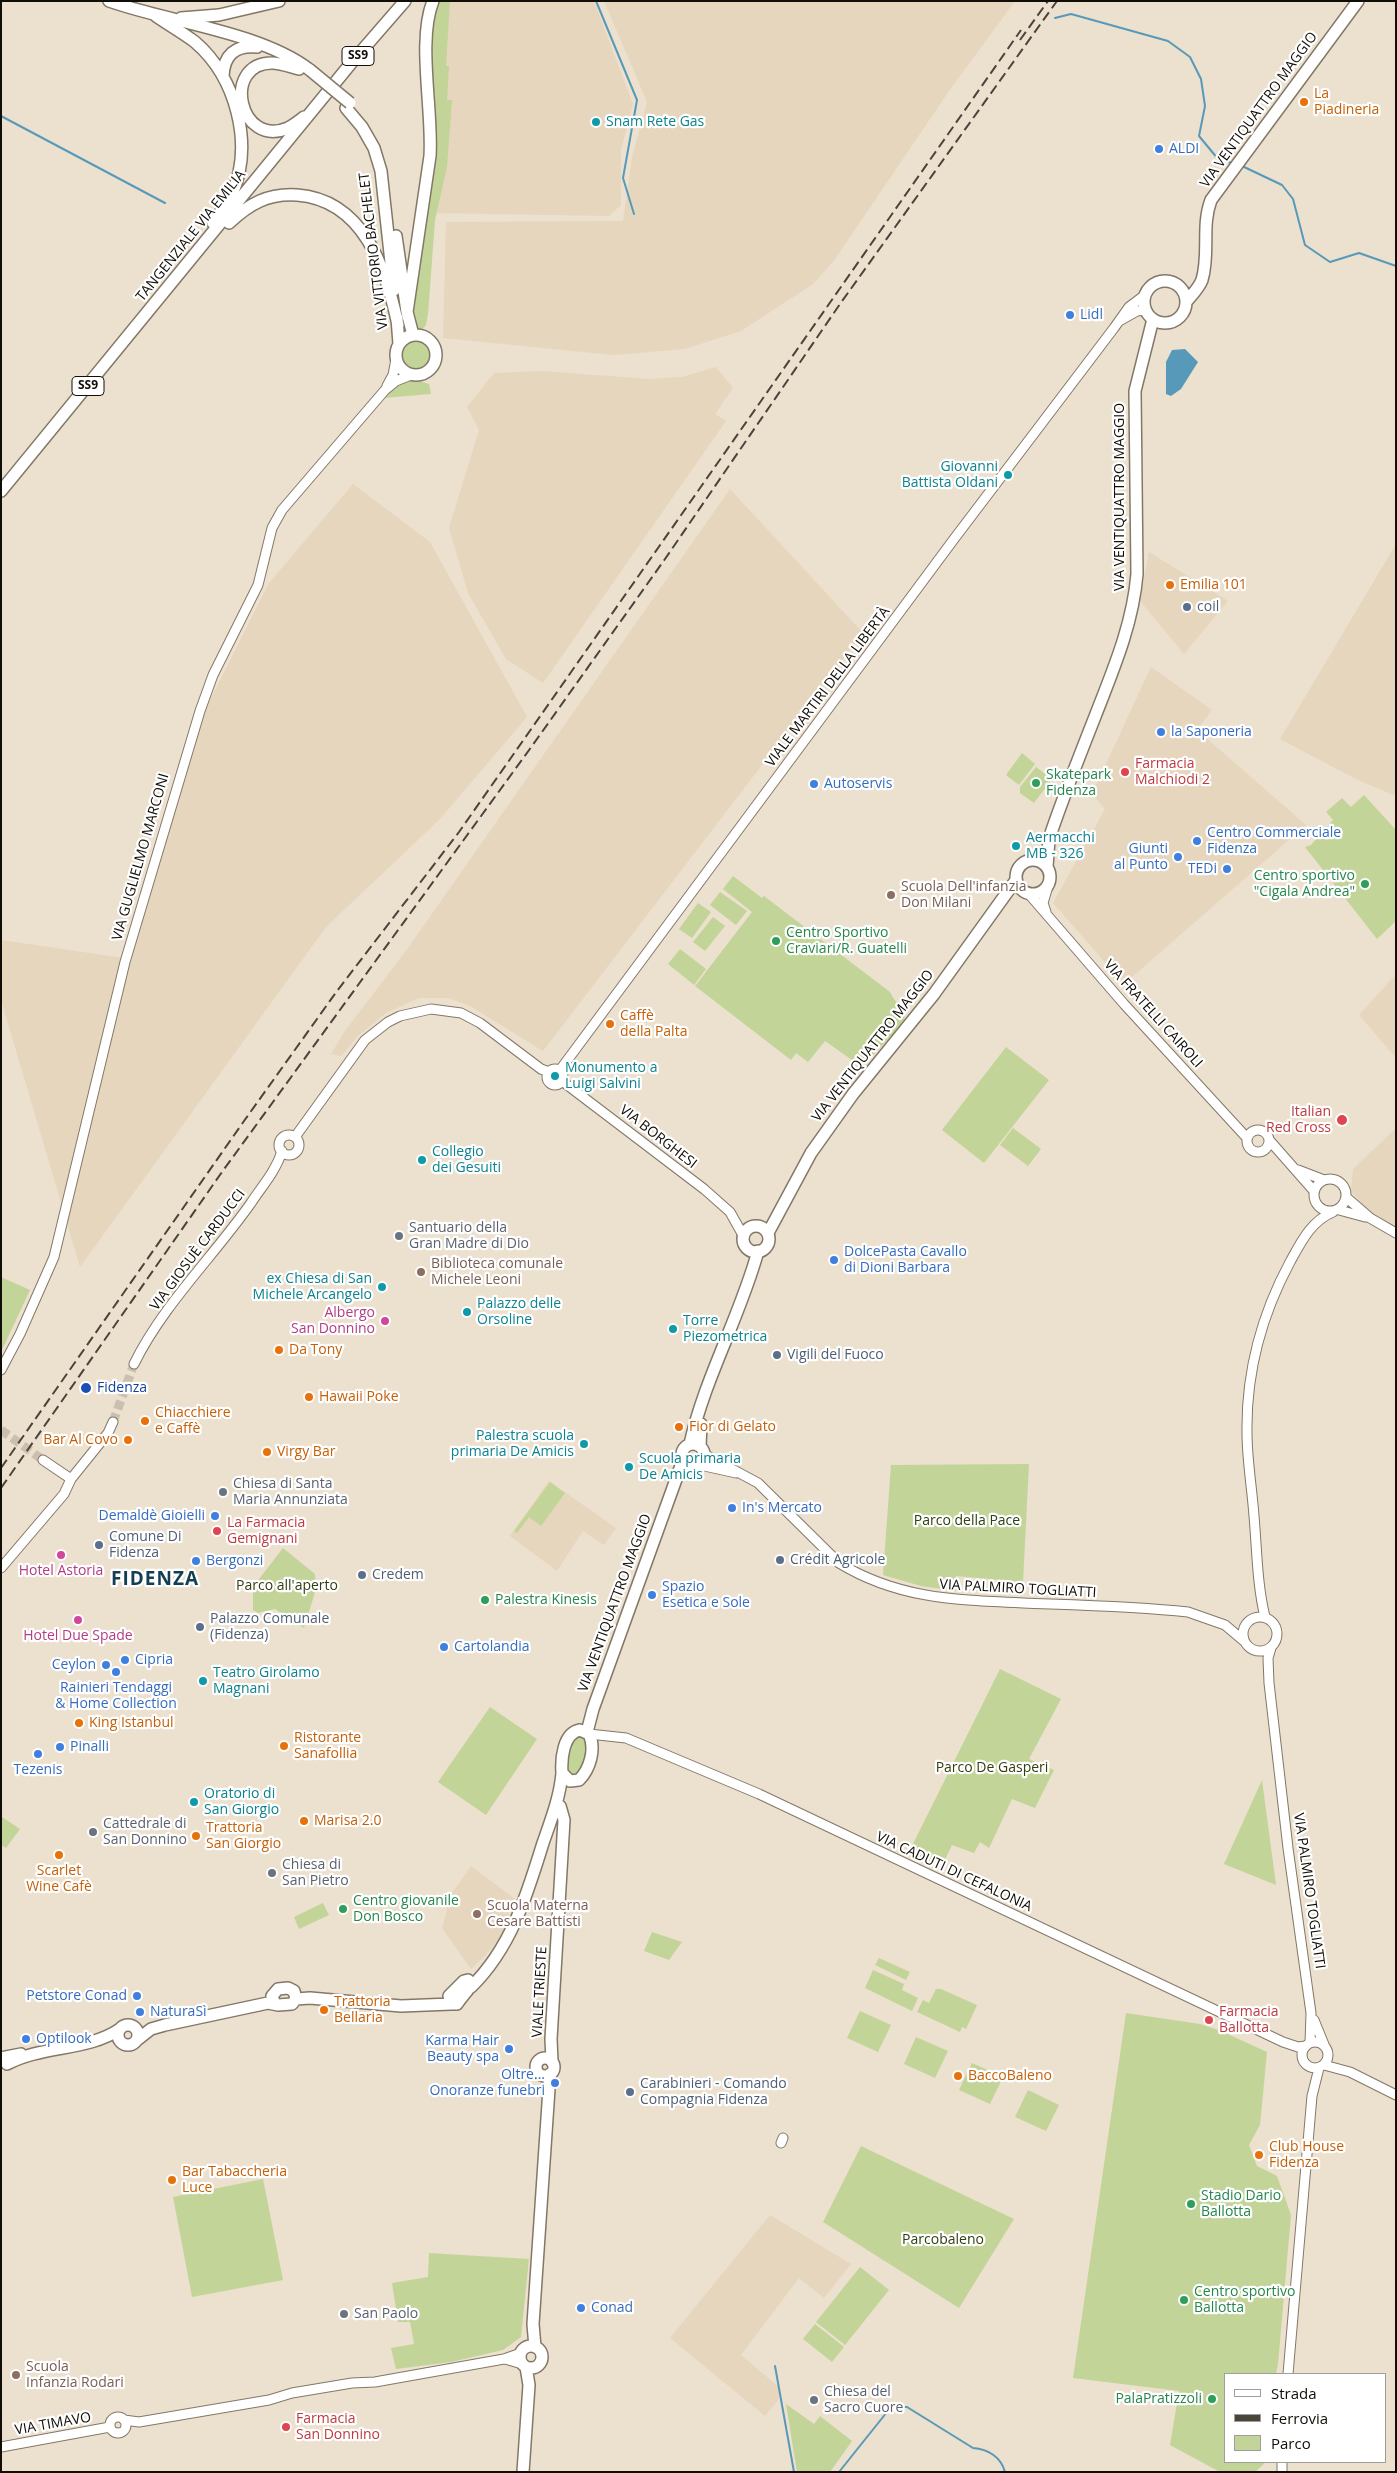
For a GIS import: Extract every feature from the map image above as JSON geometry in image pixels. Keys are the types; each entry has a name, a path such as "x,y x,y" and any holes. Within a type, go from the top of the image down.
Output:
{"main road":[{"name":"VIA VITTORIO BACHELET","path":"109,1 249,46 281,58 305,71"},
{"path":"156,16 182,18 219,15 279,1"},
{"name":"TANGENZIALE VIA EMILIA","path":"1,491 312,112 406,1"},
{"path":"407,312 432,134 425,32 433,1"},
{"name":"VIA VENTIQUATTRO MAGGIO","path":"1202,275 1207,211 1211,200 1358,1"},
{"name":"VIA VITTORIO BACHELET","path":"156,16 284,54 348,105 380,146 389,183 407,312 413,335"},
{"path":"156,16 195,43 223,76 238,117 241,149 232,194 174,280"},
{"path":"223,76 224,63 230,54 249,46 269,48"},
{"path":"305,71 272,63 256,67 245,79 240,96 244,112 256,126 271,131 287,128 312,112"},
{"name":"VIA VITTORIO BACHELET","path":"348,105 374,148 381,171 399,344"},
{"path":"174,280 243,210 258,201 276,194 309,196 324,201 350,216 366,237 379,261 391,294 398,325"},
{"path":"1178,286 1189,284 1202,275"},
{"path":"1186,302 1184,293 1178,286 1167,281 1157,282 1145,295 1149,315 1164,323 1174,321 1180,316 1186,302 1200,284 1202,275"},
{"name":"VIA VENTIQUATTRO MAGGIO","path":"1146,351 1149,315"},
{"name":"VIA VENTIQUATTRO MAGGIO","path":"666,1507 684,1473 698,1455 702,1419 713,1376 748,1280 755,1237 778,1212 811,1153 853,1094 934,994 1000,904 1016,880 1017,872 1022,864 1035,860 1049,839 1126,634 1137,574 1135,391 1138,374 1146,351 1164,323"},
{"path":"413,335 426,338 431,342 436,358 433,366 427,372 411,375 401,369 396,359 399,344 413,335"},
{"name":"VIA VENTIQUATTRO MAGGIO","path":"1000,904 1026,892 1042,891 1049,883 1050,877 1047,867 1049,839"},
{"path":"1035,860 1047,867"},
{"path":"1016,880 1026,892"},
{"name":"VIA VENTIQUATTRO MAGGIO","path":"592,1750 584,1732 677,1472 683,1460 683,1450 698,1455"},
{"path":"683,1460 690,1466 698,1455"},
{"name":"VIA VENTIQUATTRO MAGGIO","path":"566,1777 563,1752 569,1738 584,1732"},
{"path":"566,1777 578,1780 585,1772 592,1750"},
{"path":"553,1816 560,1806 566,1777"},
{"path":"271,2001 278,1989 288,1988 298,1996 401,2006 427,2005 450,2000 464,1981 469,1983 488,1968 499,1954 512,1930 566,1777"},
{"name":"VIALE TRIESTE","path":"552,2062 551,2039 564,1820 560,1806"},
{"path":"4,2062 32,2053 101,2039 127,2025 151,2029 271,2001 278,2005 292,2004 298,1996"},
{"path":"134,2027 138,2032 137,2040"},
{"path":"101,2039 131,2045 151,2029"},
{"path":"120,2030 119,2037 124,2044"},
{"path":"524,2472 529,2386 528,2357 533,2324 547,2102 544,2074 536,2067 539,2060 547,2058 552,2062 554,2068 544,2074"}],"street":[{"name":"VIALE MARTIRI DELLA LIBERTÀ","path":"560,1070 954,539 1129,307 1145,295"},
{"name":"VIALE MARTIRI DELLA LIBERTÀ","path":"1119,321 1136,311 1149,315"},
{"name":"VIA GUGLIELMO MARCONI","path":"385,390 393,375 396,359"},
{"name":"VIA GUGLIELMO MARCONI","path":"1,1370 20,1334 54,1257 125,962 185,756 213,675 258,585 272,528 282,510 385,390 396,380 411,375"},
{"name":"VIA FRATELLI CAIROLI","path":"1049,883 1043,903 1051,920"},
{"name":"VIA FRATELLI CAIROLI","path":"1026,892 1124,1004 1236,1125 1250,1134"},
{"path":"295,1137 364,1040 388,1022 400,1016 431,1009 461,1013 480,1023 541,1069 548,1072"},
{"path":"555,1068 560,1070 563,1075 562,1081 556,1084 550,1082 548,1072 555,1068"},
{"name":"VIA BORGHESI","path":"562,1081 704,1189 755,1237"},
{"path":"1307,1233 1316,1204 1314,1192 1295,1168 1270,1141 1264,1130 1250,1134 1248,1145 1252,1150 1263,1151 1295,1168 1324,1180 1331,1179 1341,1182 1346,1190 1347,1198 1370,1218 1396,1233"},
{"path":"286,1136 295,1137 299,1144 296,1152 290,1154 282,1151 280,1145 282,1139 286,1136"},
{"path":"1263,1151 1270,1141"},
{"name":"VIA GIOSUÈ CARDUCCI","path":"134,1364 148,1340 244,1213 276,1167 282,1151"},
{"path":"1314,1192 1324,1180"},
{"path":"1266,1617 1259,1581 1247,1435 1249,1380 1267,1308 1307,1233 1315,1222 1336,1211 1347,1198"},
{"path":"1316,1204 1324,1210 1370,1218"},
{"path":"1,1568 64,1494 71,1481 108,1433 113,1422"},
{"name":"VIA PALMIRO TOGLIATTI","path":"698,1455 746,1475 758,1483 839,1564 853,1572 899,1590 948,1600 1174,1610 1240,1624 1266,1617 1273,1622 1278,1632 1268,1658 1269,1683 1288,1848 1311,2013 1308,2044 1302,2052 1312,2096"},
{"path":"43,1460 71,1481"},
{"path":"1244,1641 1243,1631 1257,1605 1259,1581"},
{"name":"VIA PALMIRO TOGLIATTI","path":"1211,1618 1234,1630 1259,1655 1269,1683"},
{"path":"1255,1651 1264,1651 1271,1648"},
{"name":"VIA CADUTI DI CEFALONIA","path":"584,1732 610,1738 626,1738 650,1747 759,1794 1283,2042 1298,2047 1308,2044"},
{"path":"592,1750 598,1743 610,1738"},
{"name":"VIA PALMIRO TOGLIATTI","path":"1288,2373 1312,2096 1327,2051 1311,2013"},
{"name":"VIA CADUTI DI CEFALONIA","path":"1283,2042 1304,2062"},
{"path":"1308,2044 1318,2042 1350,2072 1396,2095"},
{"path":"1304,2062 1312,2068 1322,2067 1350,2072"},
{"path":"139,2422 120,2434 114,2433 110,2428 113,2419 120,2417 124,2420 139,2422 269,2400 334,2386 376,2382 504,2359 528,2357"},
{"path":"124,2420 127,2425 125,2430"},
{"name":"VIA TIMAVO","path":"1,2447 110,2428"}],"shaded area":[{"path":"447,1 594,1 633,104 621,150 621,205 609,216 431,213"},
{"path":"604,1 1015,1 949,91 833,262 813,284 741,331 685,349 613,355 443,338 446,222 623,221 632,157 647,102"},
{"path":"716,367 733,388 715,414 726,421 543,683 506,659 468,593 449,528 479,430 467,407 494,373 542,371 650,379 682,377"},
{"path":"353,484 430,542 527,717 440,819 326,927 80,1267 1,1000 1,940 124,958 205,710 269,583"},
{"path":"730,489 863,633 543,1051 470,1006 448,998 419,998 386,1013 358,1036 341,1056 331,1054 345,1031 408,948"},
{"path":"1396,544 1396,796 1356,779 1280,739"},
{"name":"coil","path":"1149,552 1228,601 1184,654 1140,601"},
{"path":"1151,667 1212,710 1197,730 1306,825 1124,984 1053,903 1105,809 1092,794"},
{"path":"1396,974 1396,1058 1359,1015"},
{"path":"1396,1128 1396,1228 1371,1214 1351,1191 1353,1169"},
{"path":"549,1481 616,1528 604,1545 583,1531 557,1571 510,1536"},
{"name":"Scuola Materna Cesare Battisti","path":"471,1866 515,1899 500,1937 485,1956 471,1969 442,1928 447,1910 445,1903"},
{"path":"770,2215 851,2264 824,2298 799,2278 741,2355 779,2387 779,2399 765,2416 670,2338"}],"green space":[{"path":"436,1 450,1 446,66 449,66 447,100 452,100 447,167 435,220 428,314 426,325 422,330 417,331 411,311 433,160 429,35"},
{"path":"416,340 427,344 431,355 427,366 416,370 405,366 401,355 405,344"},
{"path":"410,378 429,384 431,394 383,398 397,382"},
{"path":"1022,753 1035,764 1019,785 1006,775"},
{"name":"Skatepark Fidenza","path":"1036,767 1052,779 1034,803 1020,793 1020,787"},
{"name":"Centro sportivo \"Cigala Andrea\"","path":"1364,795 1396,830 1396,921 1377,939 1305,847 1311,845 1333,820 1326,812 1342,798 1351,807"},
{"name":"Centro Sportivo Craviari/R. Guatelli","path":"733,876 762,898 764,896 890,992 902,1009 905,1015 903,1023 862,1067 825,1041 808,1062 796,1053 791,1060 695,986 752,912 723,889"},
{"path":"720,892 747,911 736,925 710,905"},
{"path":"698,903 711,912 692,938 679,929"},
{"path":"713,917 725,926 705,951 693,942"},
{"path":"680,949 706,969 694,985 668,964"},
{"path":"1006,1047 1049,1080 984,1163 942,1130"},
{"path":"1013,1128 1041,1149 1028,1166 1000,1145"},
{"path":"1,1277 30,1290 1,1352"},
{"name":"Parco della Pace","path":"1029,1464 1023,1582 956,1576 956,1591 921,1586 883,1575 891,1465"},
{"path":"550,1482 565,1493 541,1526 529,1517 517,1533 514,1531"},
{"name":"Parco all'aperto","path":"283,1548 315,1574 316,1589 304,1628 275,1609 258,1613 253,1610 253,1587"},
{"name":"Parco De Gasperi","path":"1000,1669 1061,1699 1029,1759 1054,1770 1035,1808 1012,1799 989,1848 980,1842 974,1853 952,1845 940,1870 908,1854"},
{"path":"490,1707 537,1739 486,1815 438,1782"},
{"path":"578,1735 585,1736 590,1748 579,1774 569,1777 565,1764 566,1754"},
{"path":"1262,1780 1276,1885 1224,1864"},
{"path":"2,1817 20,1829 6,1848 1,1845"},
{"path":"323,1903 329,1915 299,1929 294,1917"},
{"path":"652,1932 682,1942 669,1960 644,1951"},
{"path":"879,1958 910,1972 906,1980 875,1965"},
{"path":"873,1970 904,1984 902,1990 918,1998 912,2011 865,1988"},
{"path":"936,1989 941,1989 977,2005 966,2029 962,2027 960,2032 917,2012 923,2000 929,2003"},
{"path":"860,2011 891,2025 878,2052 847,2038"},
{"name":"Centro sportivo Ballotta","path":"1126,2013 1200,2024 1221,2031 1267,2052 1260,2125 1249,2145 1257,2166 1277,2176 1291,2215 1278,2364 1276,2373 1224,2373 1224,2463 1265,2463 1255,2472 1220,2472 1170,2445 1179,2391 1073,2378"},
{"path":"916,2037 948,2051 935,2078 904,2064"},
{"path":"972,2063 1003,2077 990,2104 959,2090"},
{"path":"1028,2090 1059,2105 1046,2131 1015,2117"},
{"name":"Parcobaleno","path":"861,2146 1014,2219 959,2308 823,2222"},
{"path":"263,2179 283,2280 192,2297 173,2197"},
{"path":"429,2253 529,2259 521,2337 503,2350 451,2362 396,2369 391,2348 414,2344 410,2322 398,2322 392,2283 428,2277"},
{"path":"860,2267 889,2290 845,2345 816,2322"},
{"path":"815,2324 844,2347 832,2362 803,2339"},
{"path":"786,2404 814,2424 820,2416 852,2441 830,2472 797,2472"}],"water":[{"path":"1185,349 1198,362 1181,389 1171,396 1166,394 1166,362 1172,350"}],"waterway":[{"path":"596,1 637,100 623,178 634,214"},
{"path":"1055,18 1071,14 1168,41 1190,57 1201,79 1205,106 1199,136 1218,159 1232,163"},
{"path":"1,116 165,203"},
{"path":"1242,166 1282,185 1293,199 1305,245 1330,262 1359,253 1396,266"},
{"path":"775,2366 794,2472"},
{"path":"839,2472 891,2407 907,2407 973,2448 989,2452 997,2458 1005,2472"}],"tunnel":[{"path":"113,1422 134,1364"},
{"path":"1,1430 43,1460"}],"railway":[{"path":"1020,40 1048,1"},
{"path":"1,1488 222,1172 532,746 665,559 840,304 1057,1"},
{"path":"1,1468 337,991 459,832 1021,30"}],"place":[{"name":"La Piadineria","path":"1304,102"},
{"name":"Snam Rete Gas","path":"596,122"},
{"name":"ALDI","path":"1159,149"},
{"name":"Lidl","path":"1070,315"},
{"name":"Giovanni Battista Oldani","path":"1008,475"},
{"name":"Emilia 101","path":"1170,585"},
{"name":"coil","path":"1187,607"},
{"name":"la Saponeria","path":"1161,732"},
{"name":"Farmacia Malchiodi 2","path":"1125,772"},
{"name":"Skatepark Fidenza","path":"1036,783"},
{"name":"Autoservis","path":"814,784"},
{"name":"Centro Commerciale Fidenza","path":"1197,841"},
{"name":"Aermacchi MB - 326","path":"1016,846"},
{"name":"Giunti al Punto","path":"1178,857"},
{"name":"TEDi","path":"1227,869"},
{"name":"Centro sportivo \"Cigala Andrea\"","path":"1365,884"},
{"name":"Scuola Dell'infanzia Don Milani","path":"891,895"},
{"name":"Centro Sportivo Craviari/R. Guatelli","path":"776,941"},
{"name":"Caffè della Palta","path":"610,1024"},
{"name":"Monumento a Luigi Salvini","path":"555,1076"},
{"name":"Italian Red Cross","path":"1342,1120"},
{"name":"Collegio dei Gesuiti","path":"422,1160"},
{"name":"Santuario della Gran Madre di Dio","path":"399,1236"},
{"name":"DolcePasta Cavallo di Dioni Barbara","path":"834,1260"},
{"name":"Biblioteca comunale Michele Leoni","path":"421,1272"},
{"name":"ex Chiesa di San Michele Arcangelo","path":"382,1287"},
{"name":"Palazzo delle Orsoline","path":"467,1312"},
{"name":"Albergo San Donnino","path":"385,1321"},
{"name":"Torre Piezometrica","path":"673,1329"},
{"name":"Da Tony","path":"279,1350"},
{"name":"Vigili del Fuoco","path":"777,1355"},
{"name":"Fidenza","path":"86,1388"},
{"name":"Hawaii Poke","path":"309,1397"},
{"name":"Chiacchiere e Caffè","path":"145,1421"},
{"name":"Fior di Gelato","path":"679,1427"},
{"name":"Bar Al Covo","path":"128,1440"},
{"name":"Palestra scuola primaria De Amicis","path":"584,1444"},
{"name":"Virgy Bar","path":"267,1452"},
{"name":"Scuola primaria De Amicis","path":"629,1467"},
{"name":"Chiesa di Santa Maria Annunziata","path":"223,1492"},
{"name":"In's Mercato","path":"732,1508"},
{"name":"Demaldè Gioielli","path":"215,1516"},
{"name":"La Farmacia Gemignani","path":"217,1531"},
{"name":"Comune Di Fidenza","path":"99,1545"},
{"name":"Hotel Astoria","path":"61,1555"},
{"name":"Crédit Agricole","path":"780,1560"},
{"name":"Bergonzi","path":"196,1561"},
{"name":"Credem","path":"362,1575"},
{"name":"Spazio Esetica e Sole","path":"652,1595"},
{"name":"Palestra Kinesis","path":"485,1600"},
{"name":"Hotel Due Spade","path":"78,1620"},
{"name":"Palazzo Comunale (Fidenza)","path":"200,1627"},
{"name":"Cartolandia","path":"444,1647"},
{"name":"Cipria","path":"125,1660"},
{"name":"Ceylon","path":"106,1665"},
{"name":"Rainieri Tendaggi & Home Collection","path":"116,1672"},
{"name":"Teatro Girolamo Magnani","path":"203,1681"},
{"name":"King Istanbul","path":"79,1723"},
{"name":"Ristorante Sanafollia","path":"284,1746"},
{"name":"Pinalli","path":"60,1747"},
{"name":"Tezenis","path":"38,1754"},
{"name":"Oratorio di San Giorgio","path":"194,1802"},
{"name":"Marisa 2.0","path":"304,1821"},
{"name":"Cattedrale di San Donnino","path":"93,1832"},
{"name":"Trattoria San Giorgio","path":"196,1836"},
{"name":"Scarlet Wine Cafè","path":"59,1855"},
{"name":"Chiesa di San Pietro","path":"272,1873"},
{"name":"Centro giovanile Don Bosco","path":"343,1909"},
{"name":"Scuola Materna Cesare Battisti","path":"477,1914"},
{"name":"Petstore Conad","path":"137,1996"},
{"name":"Trattoria Bellaria","path":"324,2010"},
{"name":"NaturaSì","path":"140,2012"},
{"name":"Farmacia Ballotta","path":"1209,2020"},
{"name":"Optilook","path":"26,2039"},
{"name":"Karma Hair Beauty spa","path":"509,2049"},
{"name":"BaccoBaleno","path":"958,2076"},
{"name":"Oltre... Onoranze funebri","path":"555,2083"},
{"name":"Carabinieri - Comando Compagnia Fidenza","path":"630,2092"},
{"name":"Club House Fidenza","path":"1259,2155"},
{"name":"Bar Tabaccheria Luce","path":"172,2180"},
{"name":"Stadio Dario Ballotta","path":"1191,2204"},
{"name":"Centro sportivo Ballotta","path":"1184,2300"},
{"name":"Conad","path":"581,2308"},
{"name":"San Paolo","path":"344,2314"},
{"name":"Scuola Infanzia Rodari","path":"16,2375"},
{"name":"PalaPratizzoli","path":"1212,2399"},
{"name":"Chiesa del Sacro Cuore","path":"814,2400"},
{"name":"Farmacia San Donnino","path":"286,2427"}],"district":[{"name":"FIDENZA","path":"155,1580"}]}
